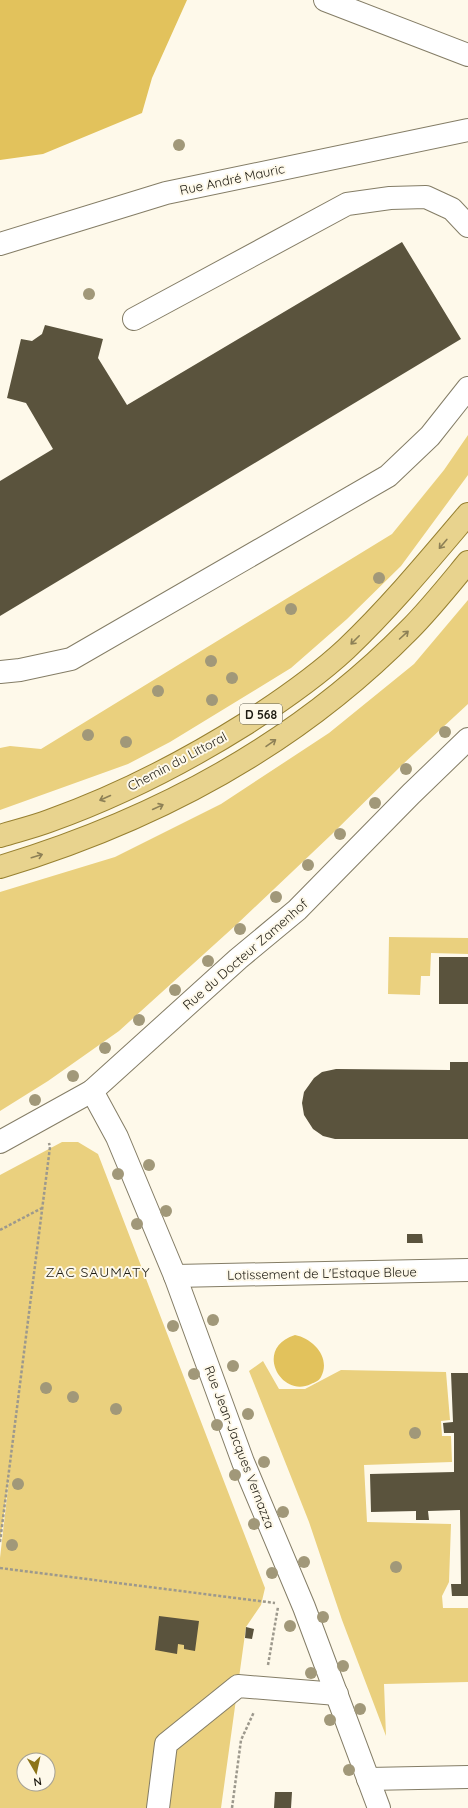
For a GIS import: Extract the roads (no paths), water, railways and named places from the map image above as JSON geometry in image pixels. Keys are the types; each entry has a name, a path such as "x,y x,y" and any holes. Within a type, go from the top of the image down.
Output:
{"main road":[{"name":"Chemin du Littoral","path":"0,836 49,822 157,775 212,745 267,710 308,681 346,649 389,605 468,514"},
{"name":"D 568","path":"0,867 58,849 118,826 222,774 269,744 326,704 409,630 468,562"}],"street":[{"path":"325,0 468,55"},
{"name":"Rue André Mauric","path":"0,244 166,193 468,130"},
{"path":"134,319 347,204 390,198 426,197 452,209 468,226"},
{"path":"0,672 20,670 71,659 388,476 430,436 468,388"},
{"name":"Rue du Docteur Zamenhof","path":"0,1142 92,1091 238,959 297,910 410,794 468,739"},
{"name":"Rue Jean-Jacques Vernazza","path":"92,1091 117,1137 175,1276 243,1462 304,1607 379,1808"},
{"name":"Lotissement de L'Estaque Bleue","path":"175,1276 468,1270"},
{"path":"158,1808 166,1744 238,1686 337,1694"},
{"path":"368,1778 468,1777"}],"district":[{"name":"ZAC SAUMATY","path":"98,1272"}]}
